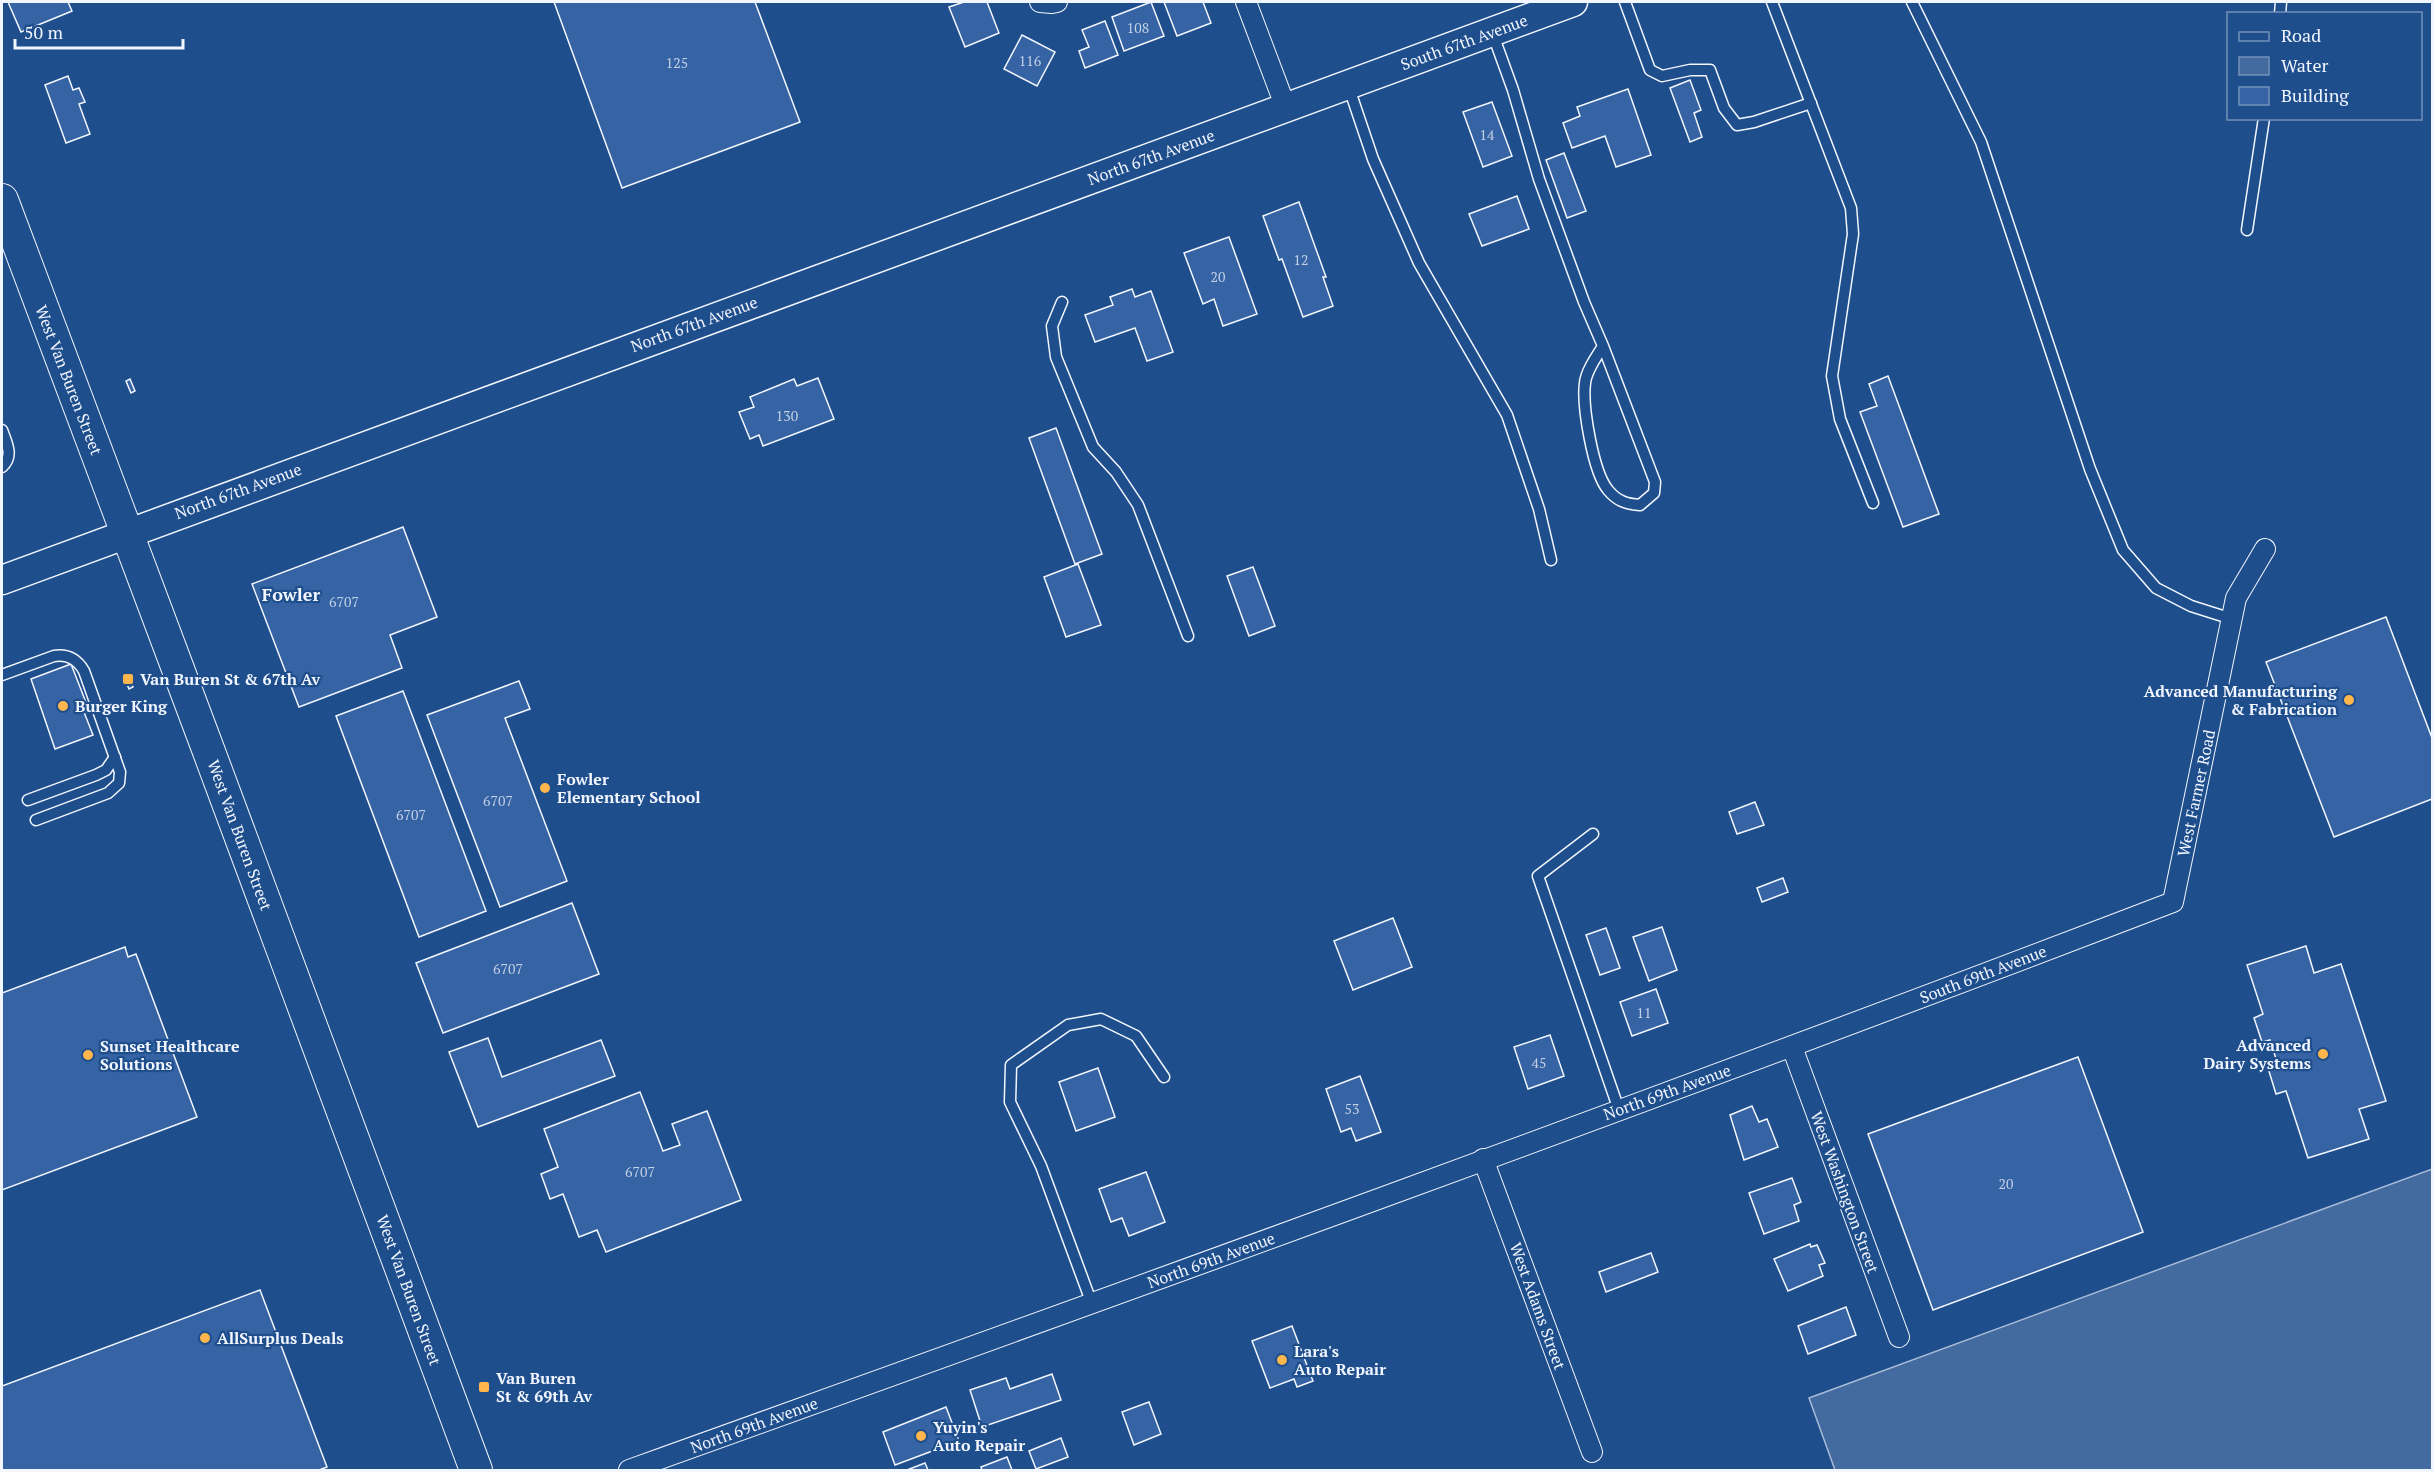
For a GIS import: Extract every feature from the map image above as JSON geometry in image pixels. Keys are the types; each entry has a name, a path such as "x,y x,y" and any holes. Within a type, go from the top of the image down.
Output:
{"main road":[{"name":"South 67th Avenue","path":"1388,70 1573,2"},
{"name":"North 67th Avenue","path":"2,580 1388,70"},
{"name":"West Van Buren Street","path":"2,200 476,1470"}],"street":[{"path":"1041,2 1057,2"},
{"path":"1246,2 1286,108"},
{"name":"West Farmer Road","path":"2173,902 2236,598 2265,549"},
{"name":"South 69th Avenue","path":"1792,1047 2173,902"},
{"name":"North 69th Avenue","path":"629,1470 1092,1304 1792,1047"},
{"name":"West Washington Street","path":"1792,1047 1899,1337"},
{"name":"West Adams Street","path":"1483,1159 1592,1452"}],"lane":[{"path":"1625,2 1650,70 1662,76 1690,70 1710,70 1719,88 1724,108 1737,125 1754,122 1811,103"},
{"path":"1772,2 1851,208 1853,234 1832,376 1840,419 1873,503"},
{"path":"1912,2 1981,142 2090,469 2123,550 2156,588 2191,606 2232,619"},
{"path":"1492,32 1513,90 1539,179 1584,302 1603,346 1654,482 1654,493 1640,505 1624,504 1607,489 1593,450 1584,409 1585,380 1603,346"},
{"path":"1348,84 1373,159 1419,263 1507,415 1539,509 1551,560"},
{"path":"2247,230 2264,120"},
{"path":"1062,302 1052,326 1056,357 1093,447 1116,472 1138,505 1188,636"},
{"path":"2,430 10,450 9,459 2,467"},
{"path":"2,675 54,656 62,655 77,662 84,671 120,772 119,783 114,789 36,820"},
{"path":"28,800 96,775 106,770 115,758"},
{"path":"1593,834 1538,876 1619,1110"},
{"path":"1092,1304 1041,1166 1010,1102 1011,1065 1068,1025 1101,1019 1136,1036 1164,1077"}],"water":[{"path":"2432,1169 2432,1470 1835,1470 1809,1398"}],"building":[{"path":"8,2 68,2 72,11 21,32"},
{"path":"554,2 755,2 800,122 622,188"},
{"path":"964,2 987,2 999,33 965,47 949,7"},
{"path":"1151,2 1164,36 1124,51 1112,17"},
{"path":"1164,2 1203,2 1211,23 1177,36"},
{"path":"1105,21 1118,55 1085,68 1079,51 1089,47 1082,30"},
{"path":"1022,35 1055,52 1037,86 1004,69"},
{"path":"68,76 73,90 79,88 85,102 79,104 90,134 66,143 45,85"},
{"path":"1690,80 1701,110 1694,113 1702,137 1690,142 1670,88"},
{"path":"1628,89 1651,155 1616,167 1605,136 1572,148 1563,123 1580,116 1577,107"},
{"path":"1492,102 1512,156 1483,167 1463,112"},
{"path":"1564,153 1586,211 1567,218 1546,160"},
{"path":"1517,196 1529,229 1482,246 1469,214"},
{"path":"1299,202 1326,277 1323,277 1333,306 1303,317 1282,259 1279,260 1263,216"},
{"path":"1229,237 1257,314 1223,326 1214,299 1203,304 1184,253"},
{"path":"1132,289 1135,297 1151,291 1173,352 1147,361 1135,328 1095,342 1085,315 1113,305 1110,297"},
{"path":"1888,376 1939,514 1903,527 1860,412 1877,406 1869,384"},
{"path":"818,378 834,419 763,446 759,435 750,439 739,412 754,407 750,397 794,379 797,386"},
{"path":"130,379 135,391 131,393 126,381"},
{"path":"1056,428 1102,554 1075,564 1029,438"},
{"path":"403,527 437,617 390,635 402,668 299,707 252,584"},
{"path":"1078,564 1101,625 1066,637 1044,577"},
{"path":"1253,567 1275,626 1249,636 1227,576"},
{"name":"Advanced Manufacturing & Fabrication","path":"2386,617 2432,738 2432,799 2334,837 2266,662"},
{"name":"Burger King","path":"71,664 87,705 82,707 93,735 55,749 31,679"},
{"path":"128,675 133,687 129,689 124,677"},
{"path":"519,681 530,709 505,718 567,881 500,907 427,715"},
{"path":"403,691 486,911 419,937 336,716"},
{"path":"1755,802 1764,825 1737,834 1729,812"},
{"path":"1783,878 1788,892 1762,902 1757,888"},
{"path":"572,903 599,974 443,1033 416,963"},
{"path":"1393,918 1412,967 1353,990 1334,941"},
{"path":"1662,927 1677,970 1649,981 1633,937"},
{"path":"1606,928 1620,968 1600,975 1586,935"},
{"name":"Advanced Dairy Systems","path":"2306,946 2314,973 2341,964 2386,1101 2359,1109 2369,1139 2308,1158 2286,1091 2276,1094 2268,1068 2278,1065 2270,1040 2262,1042 2254,1018 2263,1014 2247,965"},
{"name":"Sunset Healthcare Solutions","path":"125,947 128,957 136,954 197,1117 2,1190 2,993"},
{"path":"1656,989 1668,1023 1632,1036 1620,1002"},
{"path":"1550,1035 1564,1076 1528,1089 1514,1047"},
{"path":"488,1038 502,1077 601,1040 615,1076 478,1127 449,1052"},
{"path":"2078,1057 2143,1232 1933,1310 1868,1134"},
{"path":"1098,1068 1115,1117 1076,1131 1059,1082"},
{"path":"1360,1076 1381,1132 1356,1141 1351,1128 1341,1132 1326,1089"},
{"path":"640,1092 663,1151 680,1145 672,1124 707,1111 741,1200 606,1252 597,1230 579,1237 563,1194 550,1199 541,1174 558,1167 544,1129"},
{"path":"1752,1106 1759,1122 1767,1119 1778,1147 1744,1160 1730,1115"},
{"path":"1146,1172 1165,1222 1129,1236 1122,1218 1111,1222 1099,1189"},
{"path":"1792,1178 1801,1202 1794,1205 1799,1221 1764,1234 1749,1193"},
{"path":"1810,1244 1811,1247 1817,1245 1825,1263 1819,1265 1823,1276 1788,1291 1774,1259"},
{"path":"1651,1253 1658,1272 1606,1292 1599,1272"},
{"name":"AllSurplus Deals","path":"260,1290 327,1467 319,1470 2,1470 2,1386"},
{"path":"1846,1307 1856,1335 1808,1354 1798,1326"},
{"name":"Lara's Auto Repair","path":"1292,1326 1313,1381 1297,1387 1294,1379 1270,1388 1252,1341"},
{"path":"1052,1374 1061,1400 982,1427 970,1390 1006,1378 1010,1389"},
{"path":"1149,1402 1161,1434 1134,1445 1122,1412"},
{"name":"Yuyin's Auto Repair","path":"946,1407 959,1441 895,1465 883,1432"},
{"path":"1061,1438 1068,1457 1036,1469 1029,1451"},
{"path":"1007,1457 1012,1470 982,1470 981,1467"},
{"path":"925,1463 928,1470 907,1470"}],"place":[{"name":"Van Buren St & 67th Av","path":"128,679"},
{"name":"Advanced Manufacturing & Fabrication","path":"2349,700"},
{"name":"Burger King","path":"63,706"},
{"name":"Fowler Elementary School","path":"545,788"},
{"name":"Advanced Dairy Systems","path":"2323,1054"},
{"name":"Sunset Healthcare Solutions","path":"88,1055"},
{"name":"AllSurplus Deals","path":"205,1338"},
{"name":"Lara's Auto Repair","path":"1282,1360"},
{"name":"Van Buren St & 69th Av","path":"484,1387"},
{"name":"Yuyin's Auto Repair","path":"921,1436"}],"district":[{"name":"Fowler","path":"291,594"}]}
